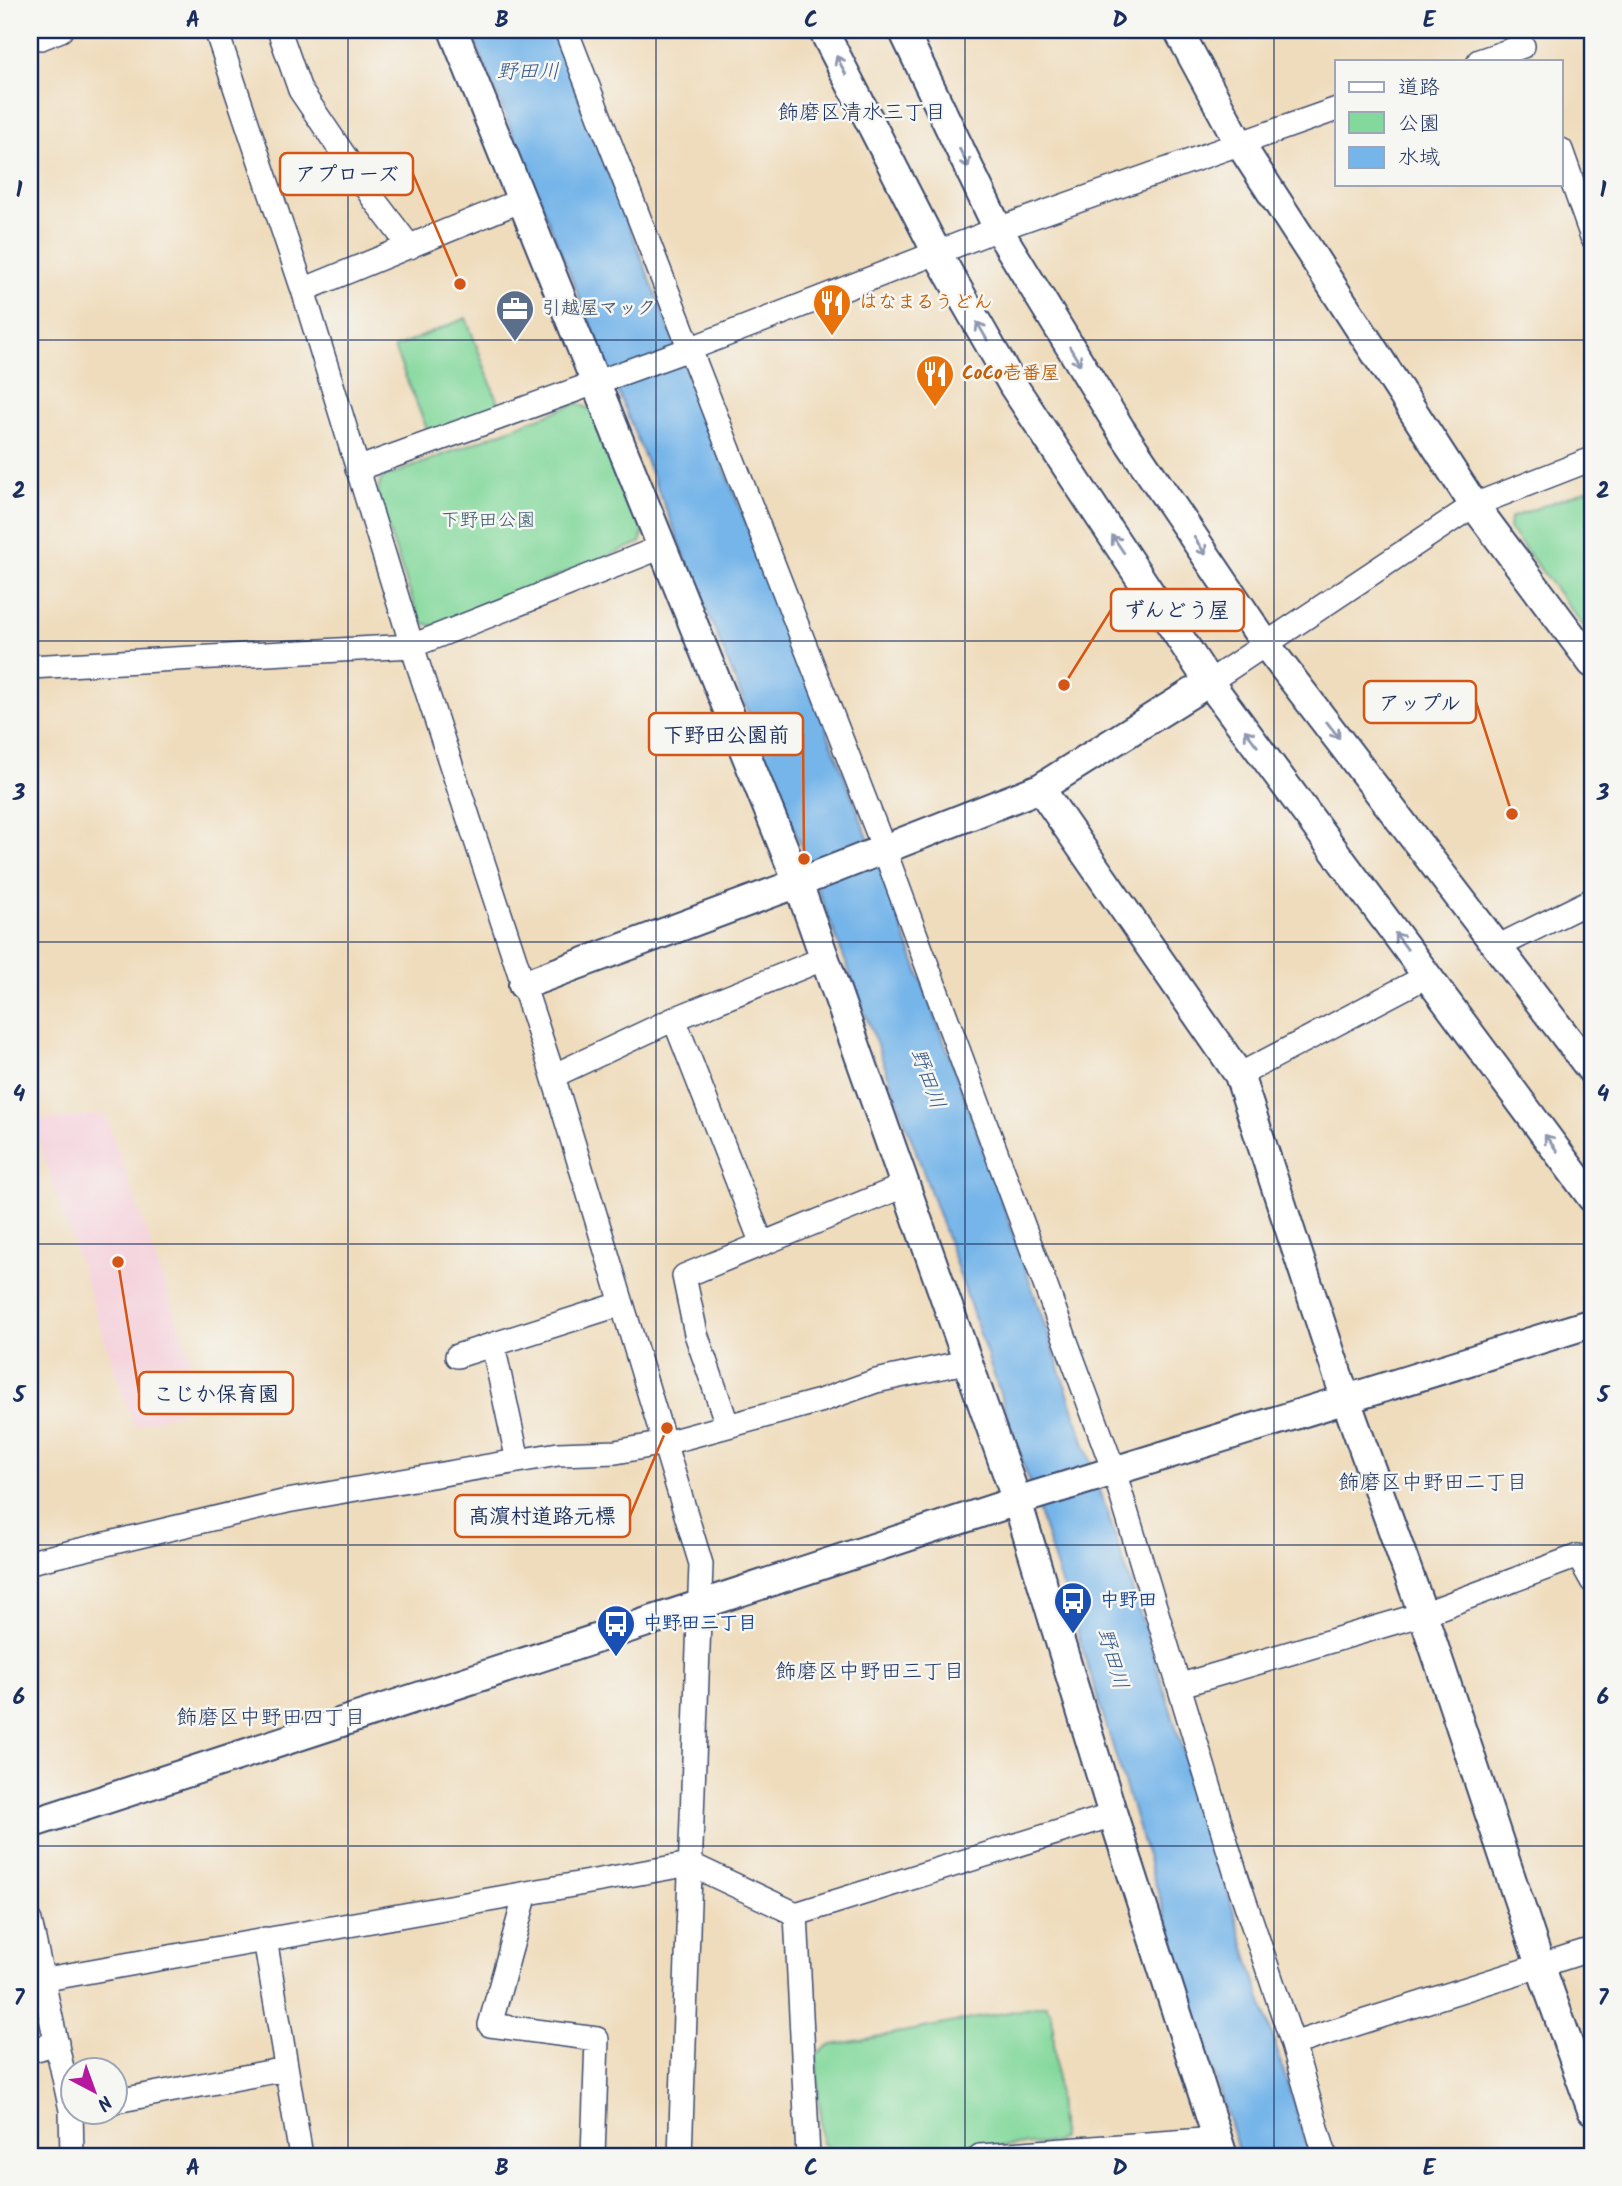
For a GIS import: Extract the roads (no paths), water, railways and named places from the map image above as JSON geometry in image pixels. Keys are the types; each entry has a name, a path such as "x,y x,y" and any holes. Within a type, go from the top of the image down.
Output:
{"street":[{"path":"216,30 303,290 412,646 553,1076 701,1564 680,2156"},
{"path":"279,30 300,90 375,201 410,247"},
{"path":"453,30 798,883 970,1361 1017,1501 1113,1815 1220,2147 980,2156"},
{"path":"566,30 692,348 717,422 884,849 1114,1471 1181,1685 1237,1878 1293,2044 1325,2156"},
{"path":"823,30 937,253 1014,387 1209,682 1592,1198"},
{"path":"902,30 998,229 1121,430 1267,646 1592,1071"},
{"path":"1178,30 1238,141 1474,505 1592,663"},
{"path":"1482,60 1524,46"},
{"path":"357,469 593,381 692,348 998,229 1238,141 1335,110"},
{"path":"1562,153 1592,237"},
{"path":"303,290 522,200"},
{"path":"523,985 798,883 1040,788 1267,646 1474,505 1592,459"},
{"path":"30,667 412,646 662,547"},
{"path":"1040,788 1239,1075 1346,1400 1423,1614 1540,1965 1592,2110"},
{"path":"1499,946 1592,900"},
{"path":"553,1076 674,1019 825,958"},
{"path":"1239,1075 1427,976"},
{"path":"674,1019 762,1244"},
{"path":"727,1424 696,1334 684,1276 906,1185"},
{"path":"457,1356 621,1304"},
{"path":"30,1824 1017,1501 1592,1323"},
{"path":"493,1345 518,1461"},
{"path":"30,1562 287,1501 558,1454 616,1452 665,1443 727,1424 820,1401 876,1381 970,1361"},
{"path":"1181,1685 1423,1614 1578,1556 1592,1581"},
{"path":"41,1980 690,1864 796,1914 1113,1815"},
{"path":"526,1893 490,2025 597,2039 593,2156"},
{"path":"796,1914 808,2156"},
{"path":"30,1921 60,2056"},
{"path":"265,1940 300,2156"},
{"path":"1293,2044 1592,1949"},
{"path":"30,2051 57,2043"},
{"path":"130,2098 286,2069"},
{"path":"72,2126 72,2156"}],"water":[{"name":"野田川","path":"471,30 552,30 832,743 992,1174 1116,1541 1310,2156 1240,2156 1052,1552 931,1193 765,754"}],"place":[{"name":"アプローズ","path":"460,284"},
{"name":"はなまるうどん","path":"832,337"},
{"name":"引越屋マック","path":"515,343"},
{"name":"CoCo壱番屋","path":"935,408"},
{"name":"ずんどう屋","path":"1064,685"},
{"name":"アップル","path":"1512,814"},
{"name":"下野田公園前","path":"804,859"},
{"name":"こじか保育園","path":"118,1262"},
{"name":"髙濵村道路元標","path":"667,1428"},
{"name":"中野田","path":"1073,1635"},
{"name":"中野田三丁目","path":"616,1658"}],"district":[{"name":"飾磨区清水三丁目","path":"862,113"},
{"name":"飾磨区中野田二丁目","path":"1433,1483"},
{"name":"飾磨区中野田三丁目","path":"870,1672"},
{"name":"飾磨区中野田四丁目","path":"271,1718"}],"park label":[{"name":"下野田公園","path":"488,521"}]}
